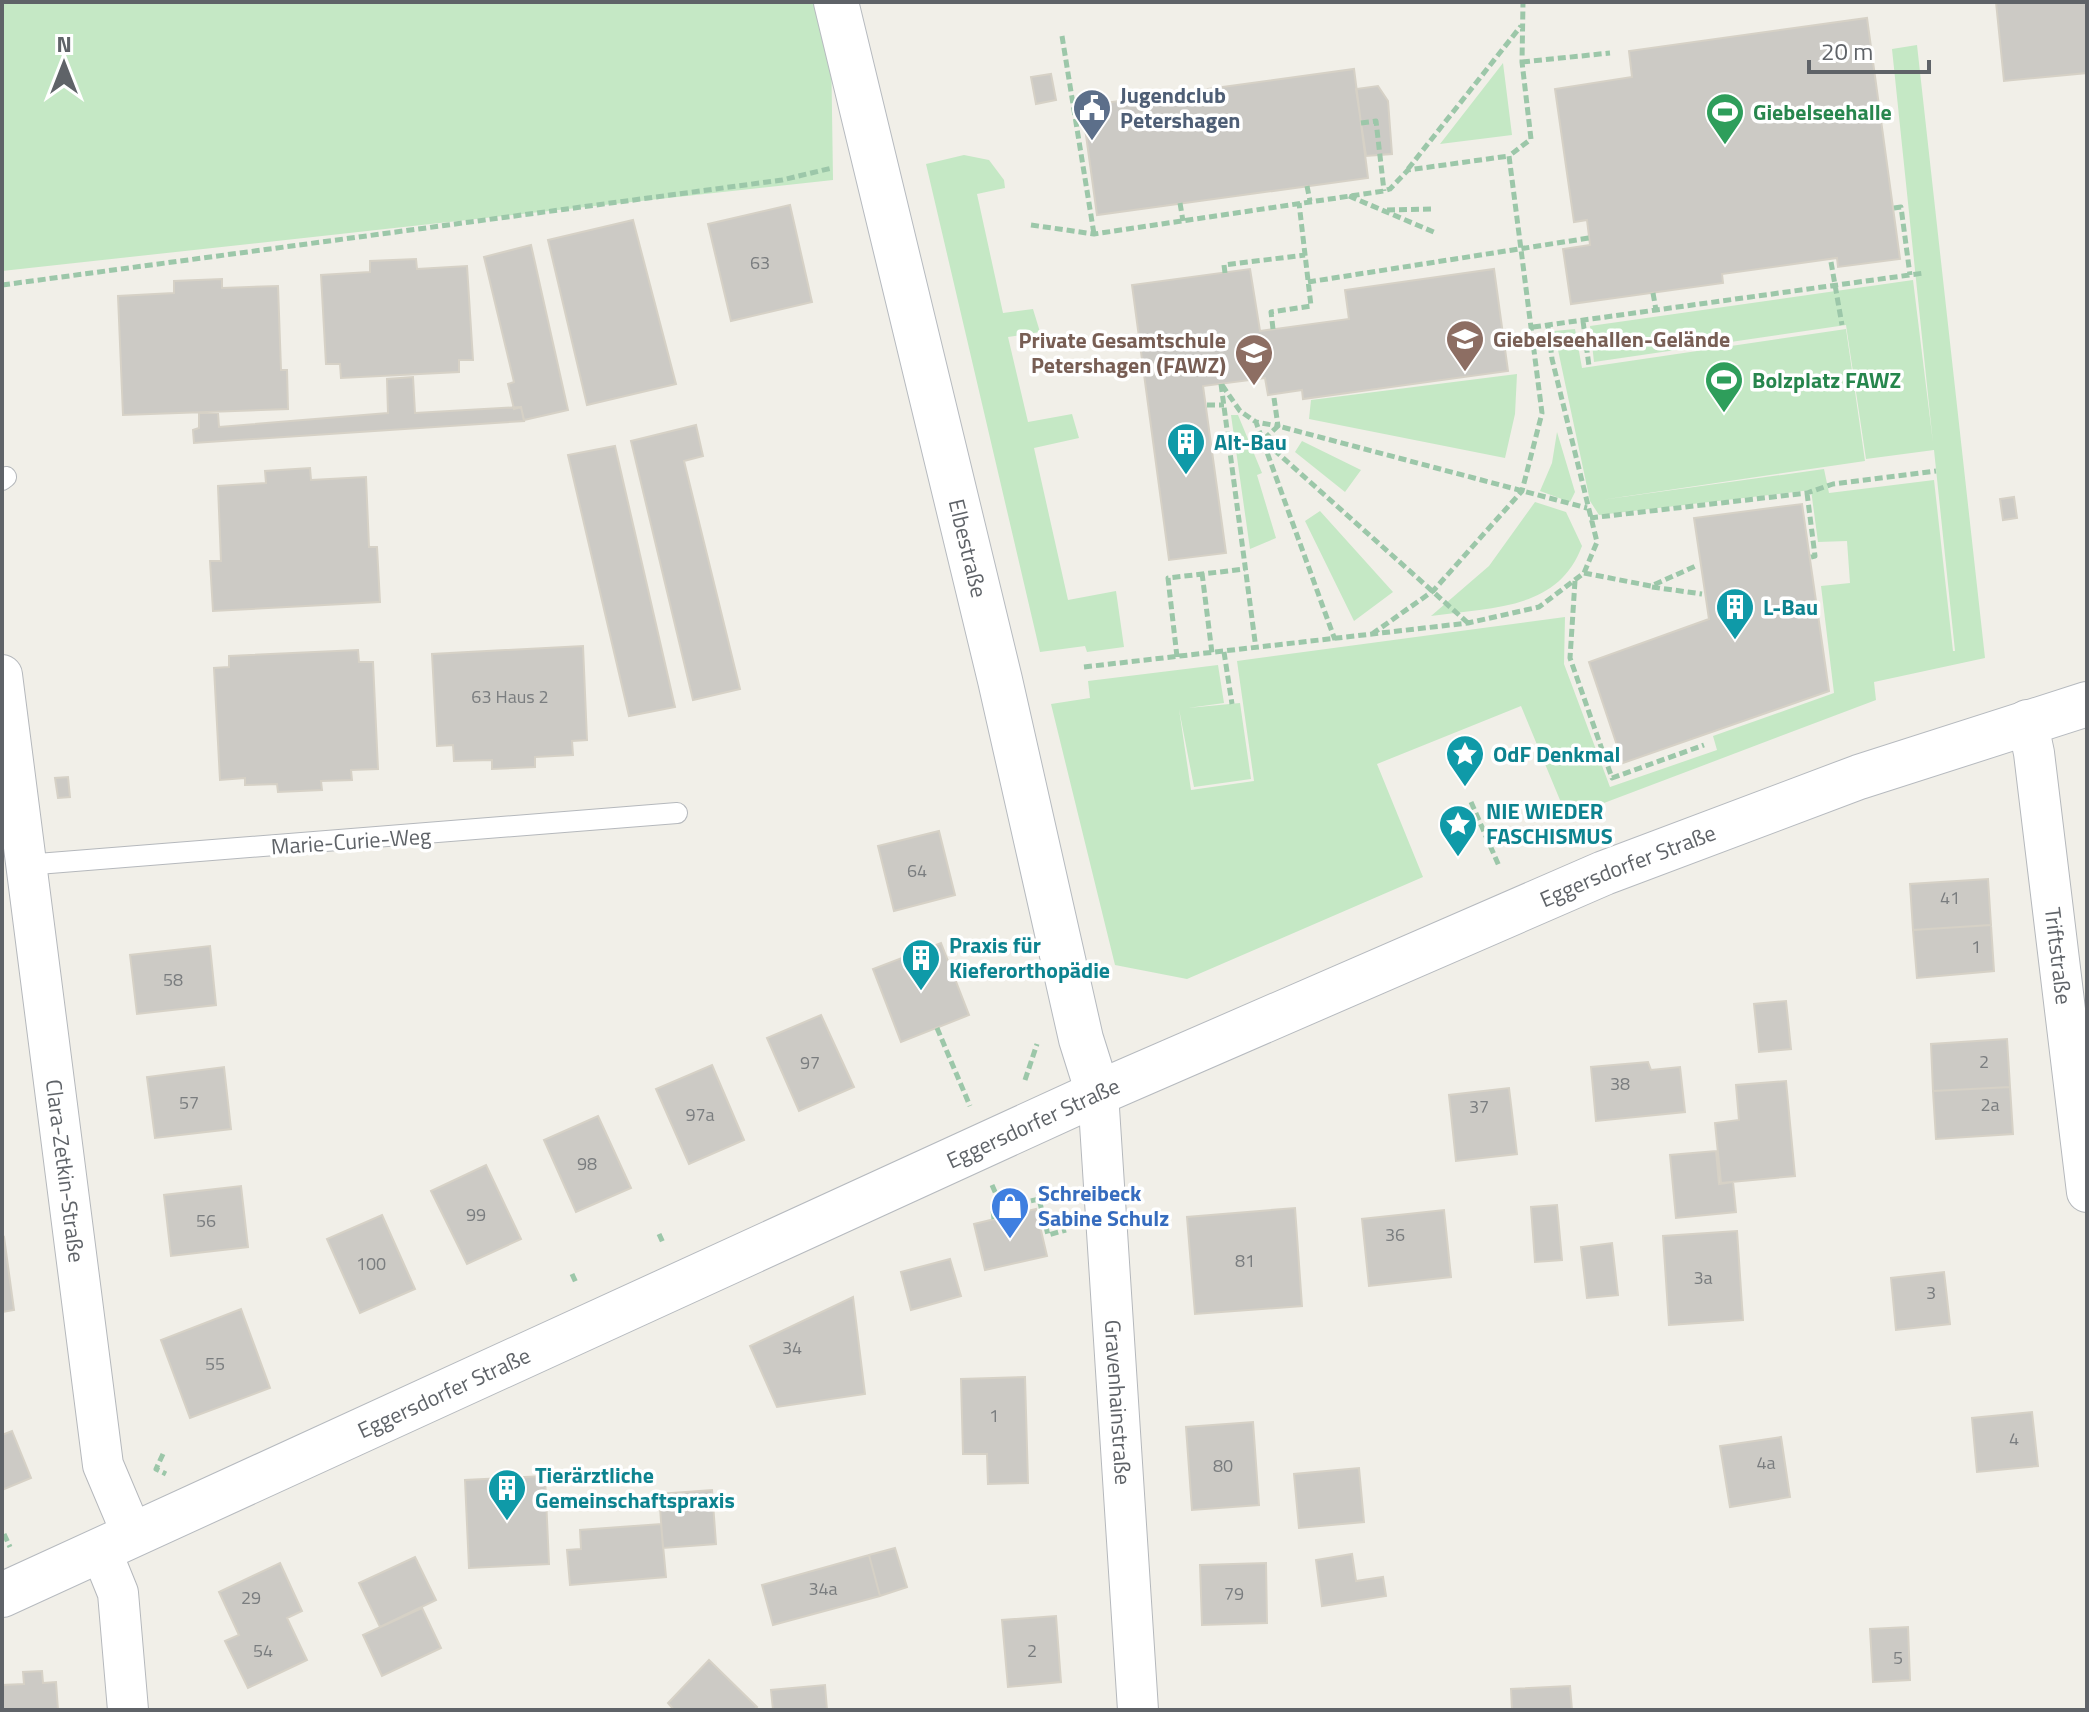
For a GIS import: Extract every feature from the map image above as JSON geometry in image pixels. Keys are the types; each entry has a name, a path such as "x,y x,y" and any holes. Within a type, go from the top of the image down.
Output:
{"street":[{"name":"Elbestraße","path":"836,2 1000,680 1081,1039 1098,1093"},
{"name":"Clara-Zetkin-Straße","path":"2,675 18,800 13,867 117,1544 128,1710"},
{"name":"Eggersdorfer Straße","path":"2,1595 1098,1093 1604,873 1845,782 2027,720 2087,704"},
{"name":"Triftstraße","path":"2027,720 2034,753 2087,1192"},
{"name":"Gravenhainstraße","path":"1098,1093 1138,1710"}],"lane":[{"name":"Marie-Curie-Weg","path":"13,867 677,813"}],"path":[{"path":"1408,170 1509,156 1531,139 1522,62 1523,2"},
{"path":"1031,225 1094,234 1390,189 1521,26"},
{"path":"1062,36 1094,234"},
{"path":"1522,62 1610,53"},
{"path":"1361,123 1376,121 1384,191"},
{"path":"1079,137 1086,136"},
{"path":"1371,634 1433,591 1522,491 1542,413 1509,156"},
{"path":"2,285 782,180 836,167"},
{"path":"1307,186 1310,201"},
{"path":"1348,196 1436,233"},
{"path":"1180,203 1183,221"},
{"path":"1273,329 1271,312 1311,306 1299,203"},
{"path":"1894,208 1901,207 1910,275"},
{"path":"1382,210 1434,209"},
{"path":"1308,282 1589,238"},
{"path":"1225,273 1224,265 1305,255"},
{"path":"1831,262 1842,325"},
{"path":"1533,327 1924,273"},
{"path":"1653,293 1656,310"},
{"path":"1583,321 1589,366"},
{"path":"1084,667 1468,623 1539,607 1584,573 1597,542 1548,326"},
{"path":"1505,345 1534,341"},
{"path":"1256,649 1221,384 1240,411 1256,422 1587,508"},
{"path":"1274,398 1278,426"},
{"path":"1207,405 1224,405"},
{"path":"1256,422 1335,640"},
{"path":"1263,440 1278,426"},
{"path":"1263,440 1468,623"},
{"path":"1590,518 1750,502 1807,493 1833,484 1936,471"},
{"path":"1807,493 1815,556 1811,557"},
{"path":"1651,586 1698,565"},
{"path":"1177,657 1168,578 1245,569"},
{"path":"1202,573 1212,653"},
{"path":"1584,573 1702,594"},
{"path":"1575,580 1570,658 1612,778 1704,745"},
{"path":"1224,652 1232,704"},
{"path":"1471,802 1499,866"},
{"path":"937,1028 966,1097"},
{"path":"1019,1092 1032,1066 1038,1031"},
{"path":"990,1181 1002,1208"},
{"path":"994,1219 993,1210 1039,1199 1048,1235 1071,1229"},
{"path":"659,1234 664,1245"},
{"path":"572,1274 577,1285"}],"green space":[{"path":"2,2 821,2 831,42 833,180 2,271"},
{"path":"1917,45 1985,658 1874,682 1876,700 1567,817 1521,706 1377,764 1423,877 1187,979 1115,965 1051,704 1090,698 1088,681 1218,665 1224,703 1188,708 1240,703 1251,779 1194,787 1179,709 1191,790 1254,781 1237,661 1565,617 1564,664 1610,787 1717,750 1713,736 1834,693 1821,586 1850,583 1847,541 1818,542 1811,490 1599,515 1590,501 1554,331 1575,329 1582,368 1846,329 1865,461 1601,500 1824,469 1829,493 1934,480 1955,651 1934,450 1866,459 1846,325 1594,362 1590,326 1913,280 1933,443 1892,49"},
{"path":"1503,63 1512,135 1440,144"},
{"path":"964,155 989,160 1004,180 1005,188 977,194 1003,313 1033,309 1040,332 1008,337 1028,422 1072,414 1079,438 1034,448 1068,600 1116,591 1124,647 1087,652 1085,646 1040,652 926,164"},
{"path":"1517,374 1515,414 1505,458 1309,419 1311,400"},
{"path":"1231,415 1238,415 1262,473 1257,475 1276,538 1250,549"},
{"path":"1557,432 1575,492 1570,502 1540,491 1552,463"},
{"path":"1302,441 1361,470 1345,492 1295,452"},
{"path":"1535,502 1566,512 1582,546 1571,567 1557,583 1520,602 1431,616 1489,566"},
{"path":"1320,511 1393,592 1354,621 1305,521"}],"building":[{"path":"1996,2 2087,2 2087,73 2004,81"},
{"name":"Giebelseehalle","path":"1867,18 1900,259 1838,267 1837,258 1722,274 1723,283 1571,304 1563,249 1590,245 1587,220 1574,222 1555,89 1632,77 1629,51"},
{"path":"1354,69 1368,178 1097,215 1082,106"},
{"path":"1051,74 1056,100 1036,104 1031,77"},
{"path":"1378,86 1388,101 1392,154 1366,156 1356,89"},
{"path":"790,205 812,302 731,321 708,224"},
{"path":"633,220 676,384 587,405 548,240"},
{"path":"531,245 568,410 524,420 521,407 514,409 508,384 514,382 484,257"},
{"path":"416,259 417,269 467,266 473,360 459,360 459,372 341,378 340,364 326,364 321,275 370,272 370,261"},
{"name":"Alt-Bau","path":"1250,269 1260,331 1349,319 1345,290 1494,269 1508,371 1303,399 1302,390 1268,395 1265,378 1203,386 1226,553 1169,560 1132,285"},
{"path":"222,279 222,288 278,286 281,370 287,370 288,409 123,415 118,296 174,293 174,281"},
{"path":"413,377 415,413 521,407 524,421 194,443 193,430 199,428 199,413 218,413 219,427 388,413 387,379"},
{"path":"696,425 703,456 684,461 740,689 693,700 631,441"},
{"path":"615,446 675,707 629,716 568,455"},
{"path":"310,468 311,480 366,477 369,547 377,547 380,602 213,611 210,561 221,561 218,486 266,483 265,471"},
{"path":"2014,497 2017,518 2003,520 2000,499"},
{"name":"L-Bau","path":"1802,504 1829,691 1623,763 1589,662 1709,619 1694,518"},
{"path":"583,646 587,740 572,741 573,755 535,757 535,767 492,769 492,760 454,761 453,745 437,746 432,654"},
{"path":"358,650 359,662 373,662 378,769 351,770 352,780 321,781 322,790 278,792 277,784 245,785 245,778 220,780 214,668 229,667 229,656"},
{"path":"68,777 70,797 58,798 55,778"},
{"path":"939,831 955,895 894,911 878,846"},
{"path":"1988,879 1991,925 1913,930 1910,884"},
{"path":"1991,925 1994,971 1917,978 1913,930"},
{"name":"Praxis für Kieferorthopädie","path":"941,943 969,1015 901,1042 873,969"},
{"path":"210,946 216,1005 137,1014 130,955"},
{"path":"1786,1001 1791,1049 1759,1052 1754,1004"},
{"path":"821,1015 854,1087 799,1111 767,1038"},
{"path":"2007,1039 2010,1087 1933,1091 1931,1044"},
{"path":"1648,1062 1651,1070 1680,1067 1685,1112 1596,1121 1591,1067"},
{"path":"712,1065 744,1140 689,1164 656,1089"},
{"path":"224,1067 231,1129 155,1138 147,1077"},
{"path":"1786,1081 1795,1176 1721,1183 1715,1123 1739,1120 1736,1085"},
{"path":"2010,1087 2013,1134 1936,1139 1933,1091"},
{"path":"1509,1088 1517,1154 1456,1161 1449,1095"},
{"path":"598,1116 631,1188 576,1212 544,1140"},
{"path":"1716,1151 1719,1184 1733,1182 1736,1212 1676,1218 1670,1155"},
{"path":"486,1165 521,1239 467,1264 431,1191"},
{"path":"241,1186 248,1247 171,1256 164,1195"},
{"path":"1557,1205 1562,1260 1535,1262 1531,1207"},
{"path":"1295,1208 1302,1306 1195,1314 1187,1217"},
{"name":"Schreibeck Sabine Schulz","path":"1036,1209 1047,1256 985,1270 974,1224"},
{"path":"1444,1210 1451,1277 1369,1286 1362,1219"},
{"path":"382,1215 415,1289 360,1313 327,1239"},
{"path":"1737,1231 1743,1320 1669,1325 1663,1236"},
{"path":"2,1238 14,1310 2,1312"},
{"path":"1612,1243 1618,1295 1587,1298 1581,1247"},
{"path":"950,1259 961,1296 911,1310 901,1272"},
{"path":"1944,1272 1950,1324 1896,1330 1891,1278"},
{"path":"853,1297 865,1394 777,1407 750,1346"},
{"path":"241,1309 270,1388 190,1418 161,1340"},
{"path":"1025,1377 1028,1483 988,1484 987,1454 963,1454 961,1379"},
{"path":"2032,1412 2038,1466 1977,1472 1972,1418"},
{"path":"1253,1422 1259,1505 1192,1510 1186,1427"},
{"path":"12,1431 31,1478 2,1490 2,1435"},
{"path":"1781,1437 1790,1497 1730,1507 1720,1446"},
{"path":"1359,1468 1364,1522 1299,1528 1294,1474"},
{"name":"Tierärztliche Gemeinschaftspraxis","path":"545,1476 549,1564 469,1568 465,1480"},
{"path":"712,1490 716,1544 663,1548 659,1494"},
{"path":"661,1524 666,1577 570,1585 567,1550 581,1549 580,1530"},
{"path":"895,1548 907,1587 880,1596 869,1555"},
{"path":"1352,1554 1356,1581 1383,1577 1386,1596 1322,1606 1316,1560"},
{"path":"869,1555 880,1596 773,1625 762,1585"},
{"path":"415,1557 436,1600 380,1627 359,1583"},
{"path":"280,1563 302,1611 287,1618 307,1660 248,1688 225,1641 239,1635 219,1592"},
{"path":"1266,1563 1267,1623 1202,1625 1200,1565"},
{"path":"422,1608 441,1648 382,1676 363,1635"},
{"path":"1056,1616 1061,1682 1008,1687 1002,1620"},
{"path":"1908,1627 1910,1680 1873,1682 1870,1629"},
{"path":"709,1660 757,1707 754,1710 674,1710 668,1703"},
{"path":"42,1671 43,1683 56,1682 58,1710 2,1710 2,1685 24,1684 23,1672"},
{"path":"825,1685 827,1710 773,1710 771,1690"},
{"path":"1570,1686 1572,1710 1512,1710 1511,1689"}],"place":[{"name":"Jugendclub Petershagen","path":"1092,142"},
{"name":"Giebelseehalle","path":"1725,146"},
{"name":"Giebelseehallen-Gelände","path":"1465,373"},
{"name":"Private Gesamtschule Petershagen (FAWZ)","path":"1254,387"},
{"name":"Bolzplatz FAWZ","path":"1724,414"},
{"name":"Alt-Bau","path":"1186,476"},
{"name":"L-Bau","path":"1735,641"},
{"name":"OdF Denkmal","path":"1465,788"},
{"name":"NIE WIEDER FASCHISMUS","path":"1458,858"},
{"name":"Praxis für Kieferorthopädie","path":"921,992"},
{"name":"Schreibeck Sabine Schulz","path":"1010,1240"},
{"name":"Tierärztliche Gemeinschaftspraxis","path":"507,1522"}]}
